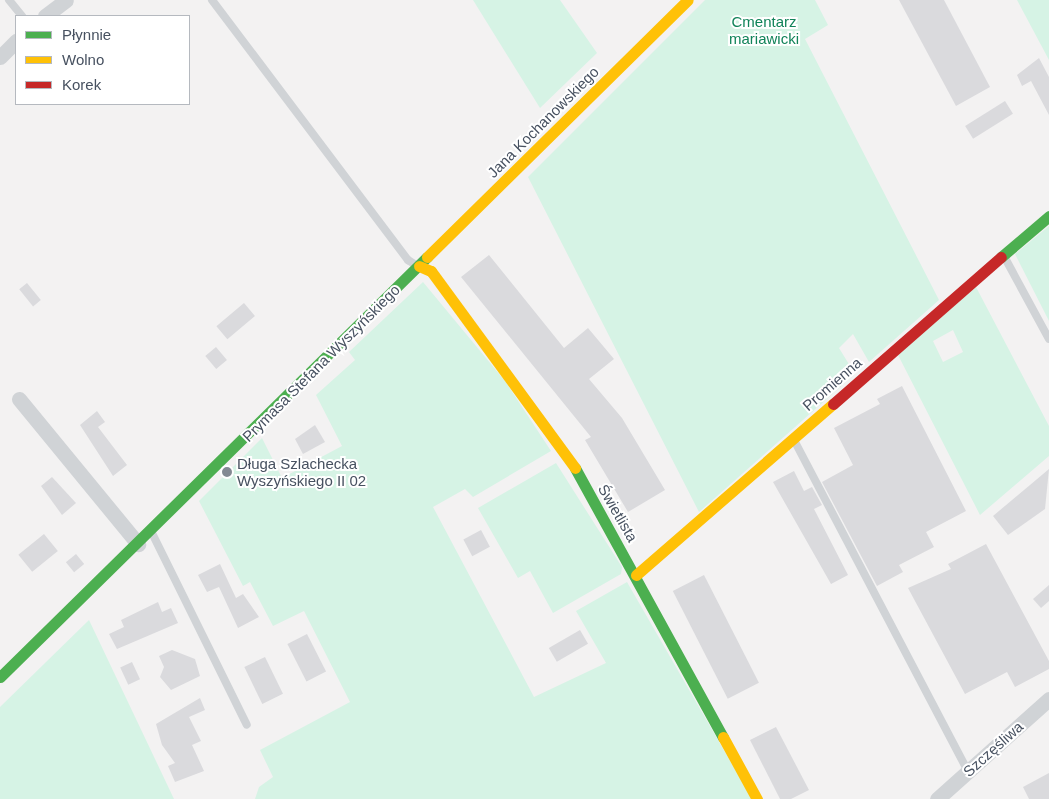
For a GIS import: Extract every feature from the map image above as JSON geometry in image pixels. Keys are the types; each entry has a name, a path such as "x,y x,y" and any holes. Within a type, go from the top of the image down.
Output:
{"street":[{"path":"46,15 66,0"},
{"name":"Jana Kochanowskiego","path":"419,266 688,0"},
{"path":"0,57 15,42"},
{"name":"Promienna","path":"636,575 1049,216"},
{"name":"Prymasa Stefana Wyszyńskiego","path":"0,677 138,544 419,266"},
{"name":"Świetlista","path":"419,266 431,271 529,401 570,461 636,575 757,799"},
{"path":"19,399 138,544"},
{"name":"Szczęśliwa","path":"937,799 1049,699"}],"lane":[{"path":"9,0 21,15"},
{"path":"212,0 408,260 419,266"},
{"path":"1003,254 1049,339"},
{"path":"793,438 968,772"},
{"path":"151,531 246,725"}],"green space":[{"path":"473,0 560,0 597,53 540,108"},
{"name":"Cmentarz mariawicki","path":"705,0 815,0 828,25 805,39 939,300 869,362 853,334 839,348 855,374 699,512 528,177"},
{"path":"1017,0 1049,0 1049,60"},
{"path":"1049,226 1049,321 1015,254"},
{"path":"423,282 505,381 551,451 473,497 465,489 433,507 534,697 606,663 576,611 627,582 752,799 255,799 259,787 273,777 260,750 350,702 304,611 273,626 250,582 243,586 199,501 262,438 282,478 342,446 316,395 355,360 349,352"},
{"path":"976,287 1049,426 1049,456 980,515 898,355","holes":["953,330 963,352 943,362 933,341"]},
{"path":"556,463 622,567 621,574 553,613 530,571 518,578 478,508"},
{"path":"89,620 174,799 0,799 0,707"}],"building":[{"path":"899,0 944,0 990,87 956,106"},
{"path":"1039,58 1049,77 1049,115 1031,81 1022,86 1017,75"},
{"path":"1005,101 1013,114 973,139 965,126"},
{"path":"489,255 564,348 588,328 614,359 589,379 622,418 665,490 628,512 585,440 591,437 461,277"},
{"path":"27,283 41,300 33,306 19,289"},
{"path":"244,303 255,316 227,339 216,326"},
{"path":"216,347 227,360 216,369 205,356"},
{"path":"902,386 966,511 926,532 934,547 899,565 903,572 877,586 822,482 853,465 834,428 880,404 877,399"},
{"path":"97,411 105,422 98,427 127,465 113,476 80,425"},
{"path":"315,425 325,442 303,454 295,439"},
{"path":"1049,469 1045,509 1008,535 993,516"},
{"path":"794,471 804,491 812,487 822,505 814,509 848,575 831,584 773,482"},
{"path":"52,477 76,503 62,515 41,486"},
{"path":"481,530 490,547 472,556 463,539"},
{"path":"44,534 58,551 32,572 18,555"},
{"path":"986,544 1049,661 1049,669 1015,687 1007,672 965,694 908,588 951,569 948,564"},
{"path":"76,554 84,564 74,572 66,562"},
{"path":"220,564 236,598 243,594 259,617 238,628 219,587 207,592 198,575"},
{"path":"704,575 759,683 728,699 673,591"},
{"path":"1049,585 1049,601 1041,608 1033,599"},
{"path":"158,602 162,612 171,608 178,623 117,649 109,634 124,627 121,620"},
{"path":"580,630 588,644 557,662 549,648"},
{"path":"307,634 326,671 306,681 287,644"},
{"path":"172,650 195,659 200,676 171,690 160,677 164,667 159,656"},
{"path":"265,657 283,694 262,704 244,667"},
{"path":"132,662 140,679 128,685 120,667"},
{"path":"200,698 205,710 189,717 201,741 192,745 204,771 175,782 168,766 175,763 162,745 156,724"},
{"path":"776,727 809,790 791,799 780,799 750,740"},
{"path":"1049,773 1049,799 1029,799 1023,787"}],"traffic: fast":[{"path":"1001,257 1049,216"},
{"path":"0,677 427,257"},
{"path":"575,468 723,737"}],"traffic: slow":[{"path":"427,257 688,0"},
{"path":"419,266 431,271 575,468"},
{"path":"636,575 833,404"},
{"path":"723,737 757,799"}],"traffic: jam":[{"path":"833,404 1001,257"}],"place":[{"name":"Długa Szlachecka Wyszyńskiego II 02","path":"227,472"}]}
